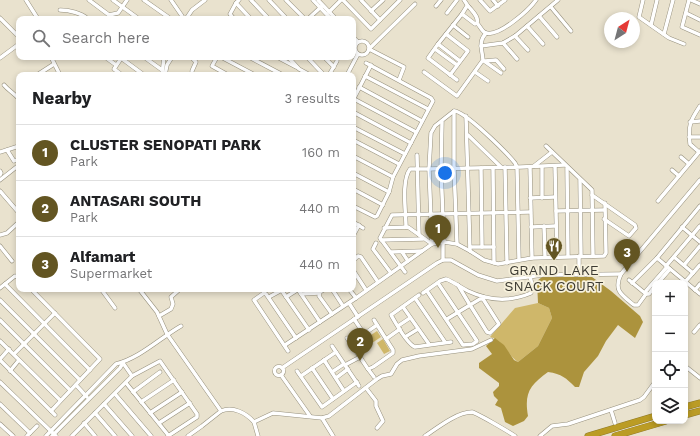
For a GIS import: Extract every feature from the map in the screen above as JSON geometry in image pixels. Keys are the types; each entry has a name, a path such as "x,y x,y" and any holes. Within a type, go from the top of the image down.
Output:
{"highway":[{"path":"688,406 700,403"},
{"path":"688,414 700,411"},
{"path":"588,436 652,417"},
{"path":"615,436 656,424"}],"street":[{"path":"26,0 36,16"},
{"path":"88,0 109,15 117,14 127,0"},
{"path":"112,0 133,15"},
{"path":"144,0 167,16"},
{"path":"188,16 192,10 205,0"},
{"path":"251,0 266,16"},
{"path":"269,0 284,16"},
{"path":"286,0 302,16"},
{"path":"313,0 333,16"},
{"path":"318,0 329,16"},
{"path":"329,12 342,0 371,29 400,0"},
{"path":"371,11 383,0"},
{"path":"436,6 441,0"},
{"path":"446,14 456,0"},
{"path":"464,0 478,19 477,23"},
{"path":"480,0 488,11 492,11 505,0"},
{"path":"493,0 498,6"},
{"path":"501,73 484,61 481,46 482,38 486,33 496,32 510,24 527,10 536,0"},
{"path":"481,46 503,43 515,36 558,0"},
{"path":"643,0 638,16 669,38 684,44"},
{"path":"651,25 657,0"},
{"path":"664,34 673,0"},
{"path":"700,4 690,0 683,27 700,35"},
{"path":"171,1 182,16"},
{"path":"363,1 380,20"},
{"path":"232,16 230,14 237,2 249,16"},
{"path":"358,54 366,54 416,4"},
{"path":"311,16 321,6"},
{"path":"457,80 428,58 468,6"},
{"path":"551,7 571,31"},
{"path":"60,10 82,16"},
{"path":"462,14 475,24 477,23 486,33"},
{"path":"686,14 700,20"},
{"path":"540,16 557,37"},
{"path":"0,18 16,34"},
{"path":"453,25 468,37"},
{"path":"527,26 543,44"},
{"path":"446,34 468,51 450,75"},
{"path":"515,36 528,50"},
{"path":"356,43 362,40 366,41 370,49 404,67 404,71 399,80"},
{"path":"503,43 516,60"},
{"path":"438,44 460,61"},
{"path":"0,58 16,46"},
{"path":"435,49 457,65"},
{"path":"356,50 358,54"},
{"path":"356,58 358,54"},
{"path":"52,60 58,72"},
{"path":"109,60 116,65"},
{"path":"118,72 114,69 120,60"},
{"path":"124,60 140,72"},
{"path":"147,60 161,72"},
{"path":"162,72 164,60"},
{"path":"166,72 170,60"},
{"path":"192,71 196,65 194,60"},
{"path":"215,60 212,66 223,72"},
{"path":"227,60 249,72"},
{"path":"255,60 277,72"},
{"path":"282,60 304,72"},
{"path":"291,60 299,69"},
{"path":"310,60 321,72"},
{"path":"327,60 334,67"},
{"path":"349,72 355,60"},
{"path":"424,72 457,96 484,61 496,60 504,69"},
{"path":"331,72 338,61"},
{"path":"356,207 376,217 389,192 392,177 433,101 433,99 366,63"},
{"path":"42,72 54,64"},
{"path":"356,94 371,65"},
{"path":"475,72 488,81"},
{"path":"365,76 428,109"},
{"path":"4,85 9,91 13,92 16,96"},
{"path":"360,87 422,120"},
{"path":"356,101 416,132"},
{"path":"658,201 700,152 690,144 689,137 690,122 700,106"},
{"path":"454,111 460,112 466,116 502,149 517,167 519,260"},
{"path":"432,244 429,169 430,136 435,126 454,111"},
{"path":"454,111 455,214 457,244"},
{"path":"356,114 411,143"},
{"path":"466,116 469,168 470,249"},
{"path":"690,122 700,121"},
{"path":"442,122 443,260"},
{"path":"356,129 405,154"},
{"path":"468,135 503,167 507,263"},
{"path":"689,137 700,137"},
{"path":"356,142 399,164"},
{"path":"546,146 592,190 593,256"},
{"path":"0,152 16,147"},
{"path":"7,150 14,161 16,160"},
{"path":"531,167 552,152"},
{"path":"417,155 419,235"},
{"path":"356,158 392,177"},
{"path":"681,158 689,164"},
{"path":"542,166 542,198"},
{"path":"555,166 555,226 557,257"},
{"path":"406,227 406,180 409,170 566,166"},
{"path":"566,166 568,256"},
{"path":"531,167 530,212 532,258"},
{"path":"0,180 16,168"},
{"path":"481,168 482,247"},
{"path":"493,168 494,263"},
{"path":"672,170 679,176"},
{"path":"0,171 0,175"},
{"path":"356,175 389,192"},
{"path":"579,273 580,180"},
{"path":"668,267 646,291 646,294 640,304 637,306 620,294 618,283 621,274 700,180"},
{"path":"356,191 383,205"},
{"path":"0,192 16,210"},
{"path":"592,195 635,225 636,228 629,236 604,219"},
{"path":"530,198 555,197"},
{"path":"285,345 356,298 432,244 443,242 457,244 470,249 484,260 500,264 545,257 604,256 606,254 604,219 605,203"},
{"path":"646,294 631,282 657,258 700,206"},
{"path":"556,211 604,210"},
{"path":"405,272 380,237 390,216 482,212 530,212"},
{"path":"356,224 364,228"},
{"path":"0,235 7,233 16,225"},
{"path":"356,230 359,225"},
{"path":"531,226 555,226"},
{"path":"544,226 545,257"},
{"path":"660,280 674,257 700,226"},
{"path":"384,228 406,227 432,244"},
{"path":"682,227 700,242"},
{"path":"382,240 424,239"},
{"path":"376,243 373,249 391,273"},
{"path":"0,246 12,261"},
{"path":"684,265 700,246"},
{"path":"470,249 494,247"},
{"path":"391,252 422,251"},
{"path":"402,252 408,261"},
{"path":"356,258 358,256 361,257 378,282"},
{"path":"674,257 693,273"},
{"path":"657,258 683,280"},
{"path":"310,416 281,375 276,375 275,370 279,367 282,368 443,260 451,260 478,275 494,281 530,276 579,273 621,274"},
{"path":"687,280 700,265"},
{"path":"356,275 366,290"},
{"path":"0,288 16,276"},
{"path":"423,293 446,279 484,298 501,300 530,293 532,288 530,276"},
{"path":"427,290 463,345 473,344 477,341 438,283"},
{"path":"5,284 90,370"},
{"path":"688,284 700,294"},
{"path":"695,290 700,284"},
{"path":"458,285 487,332 490,333 499,324 484,298"},
{"path":"646,294 649,294 652,290"},
{"path":"33,292 100,359 51,410"},
{"path":"103,292 115,308"},
{"path":"141,292 158,316 167,334 221,411"},
{"path":"158,316 173,307 171,297 177,292"},
{"path":"269,297 278,292"},
{"path":"281,292 308,330"},
{"path":"286,297 294,292"},
{"path":"334,292 343,306"},
{"path":"351,292 356,298"},
{"path":"288,351 254,301 255,299 264,293 269,297 296,338"},
{"path":"301,294 319,293 320,298 332,314"},
{"path":"301,294 320,322"},
{"path":"419,295 391,315 405,338 413,347 451,342"},
{"path":"415,298 445,342"},
{"path":"447,320 458,312 484,298"},
{"path":"0,300 80,380"},
{"path":"348,303 358,316"},
{"path":"403,307 429,344"},
{"path":"14,354 55,313"},
{"path":"386,339 410,318"},
{"path":"0,320 70,390"},
{"path":"354,320 364,334"},
{"path":"368,369 393,353 393,350 374,320"},
{"path":"694,332 700,325"},
{"path":"46,436 54,434 87,397 120,368 122,363 181,326"},
{"path":"351,343 377,326"},
{"path":"405,338 418,329"},
{"path":"347,338 374,377"},
{"path":"254,422 273,413 322,418 334,414 382,376 391,374 397,364 402,360 419,356 472,349 491,340"},
{"path":"0,341 60,400"},
{"path":"332,346 359,386"},
{"path":"9,349 0,360 4,366 55,415"},
{"path":"301,376 336,352"},
{"path":"332,372 360,357"},
{"path":"10,371 20,360"},
{"path":"324,360 344,391"},
{"path":"74,435 84,423 132,376 161,361 190,403 197,414 197,417 168,436 126,383"},
{"path":"122,363 132,376"},
{"path":"0,370 4,366"},
{"path":"149,366 154,375"},
{"path":"281,375 283,373 282,368"},
{"path":"312,368 333,399"},
{"path":"688,368 700,378"},
{"path":"336,378 348,370"},
{"path":"297,371 322,407 357,382"},
{"path":"133,392 160,372"},
{"path":"141,402 174,380"},
{"path":"0,382 54,434"},
{"path":"76,385 87,397"},
{"path":"540,436 552,426 568,424 643,398 652,386"},
{"path":"366,388 374,398 383,421 377,428"},
{"path":"150,413 182,392"},
{"path":"115,394 151,436"},
{"path":"159,423 190,403"},
{"path":"0,404 28,434 37,426"},
{"path":"104,404 132,436"},
{"path":"188,436 225,409 233,409 244,414 254,422 258,436"},
{"path":"611,410 615,423"},
{"path":"95,412 115,436"},
{"path":"425,436 460,414 470,412 479,415 515,436"},
{"path":"322,418 333,436"},
{"path":"84,423 95,436"},
{"path":"0,424 13,436"}],"shaded area":[{"path":"542,277 592,277 640,316 643,322 635,338 618,325 606,341 598,356 584,372 579,387 575,387 560,375 548,372 537,381 530,390 527,401 528,416 524,421 513,426 505,422 501,408 495,405 498,400 494,396 493,392 499,386 499,383 479,368 479,363 492,354 486,346 495,338 504,345 514,360 518,362 538,346 552,318 549,308 538,303 537,281"},
{"path":"538,303 549,308 552,318 538,346 518,362 499,341 490,337 515,308"},
{"path":"377,331 381,337 369,345 365,339"},
{"path":"383,339 390,351 384,354 377,343"}],"place":[{"name":"CLUSTER SENOPATI PARK","path":"438,248"},
{"name":"GRAND LAKE SNACK COURT","path":"554,261"},
{"name":"Alfamart","path":"627,272"},
{"name":"ANTASARI SOUTH","path":"360,361"}]}
